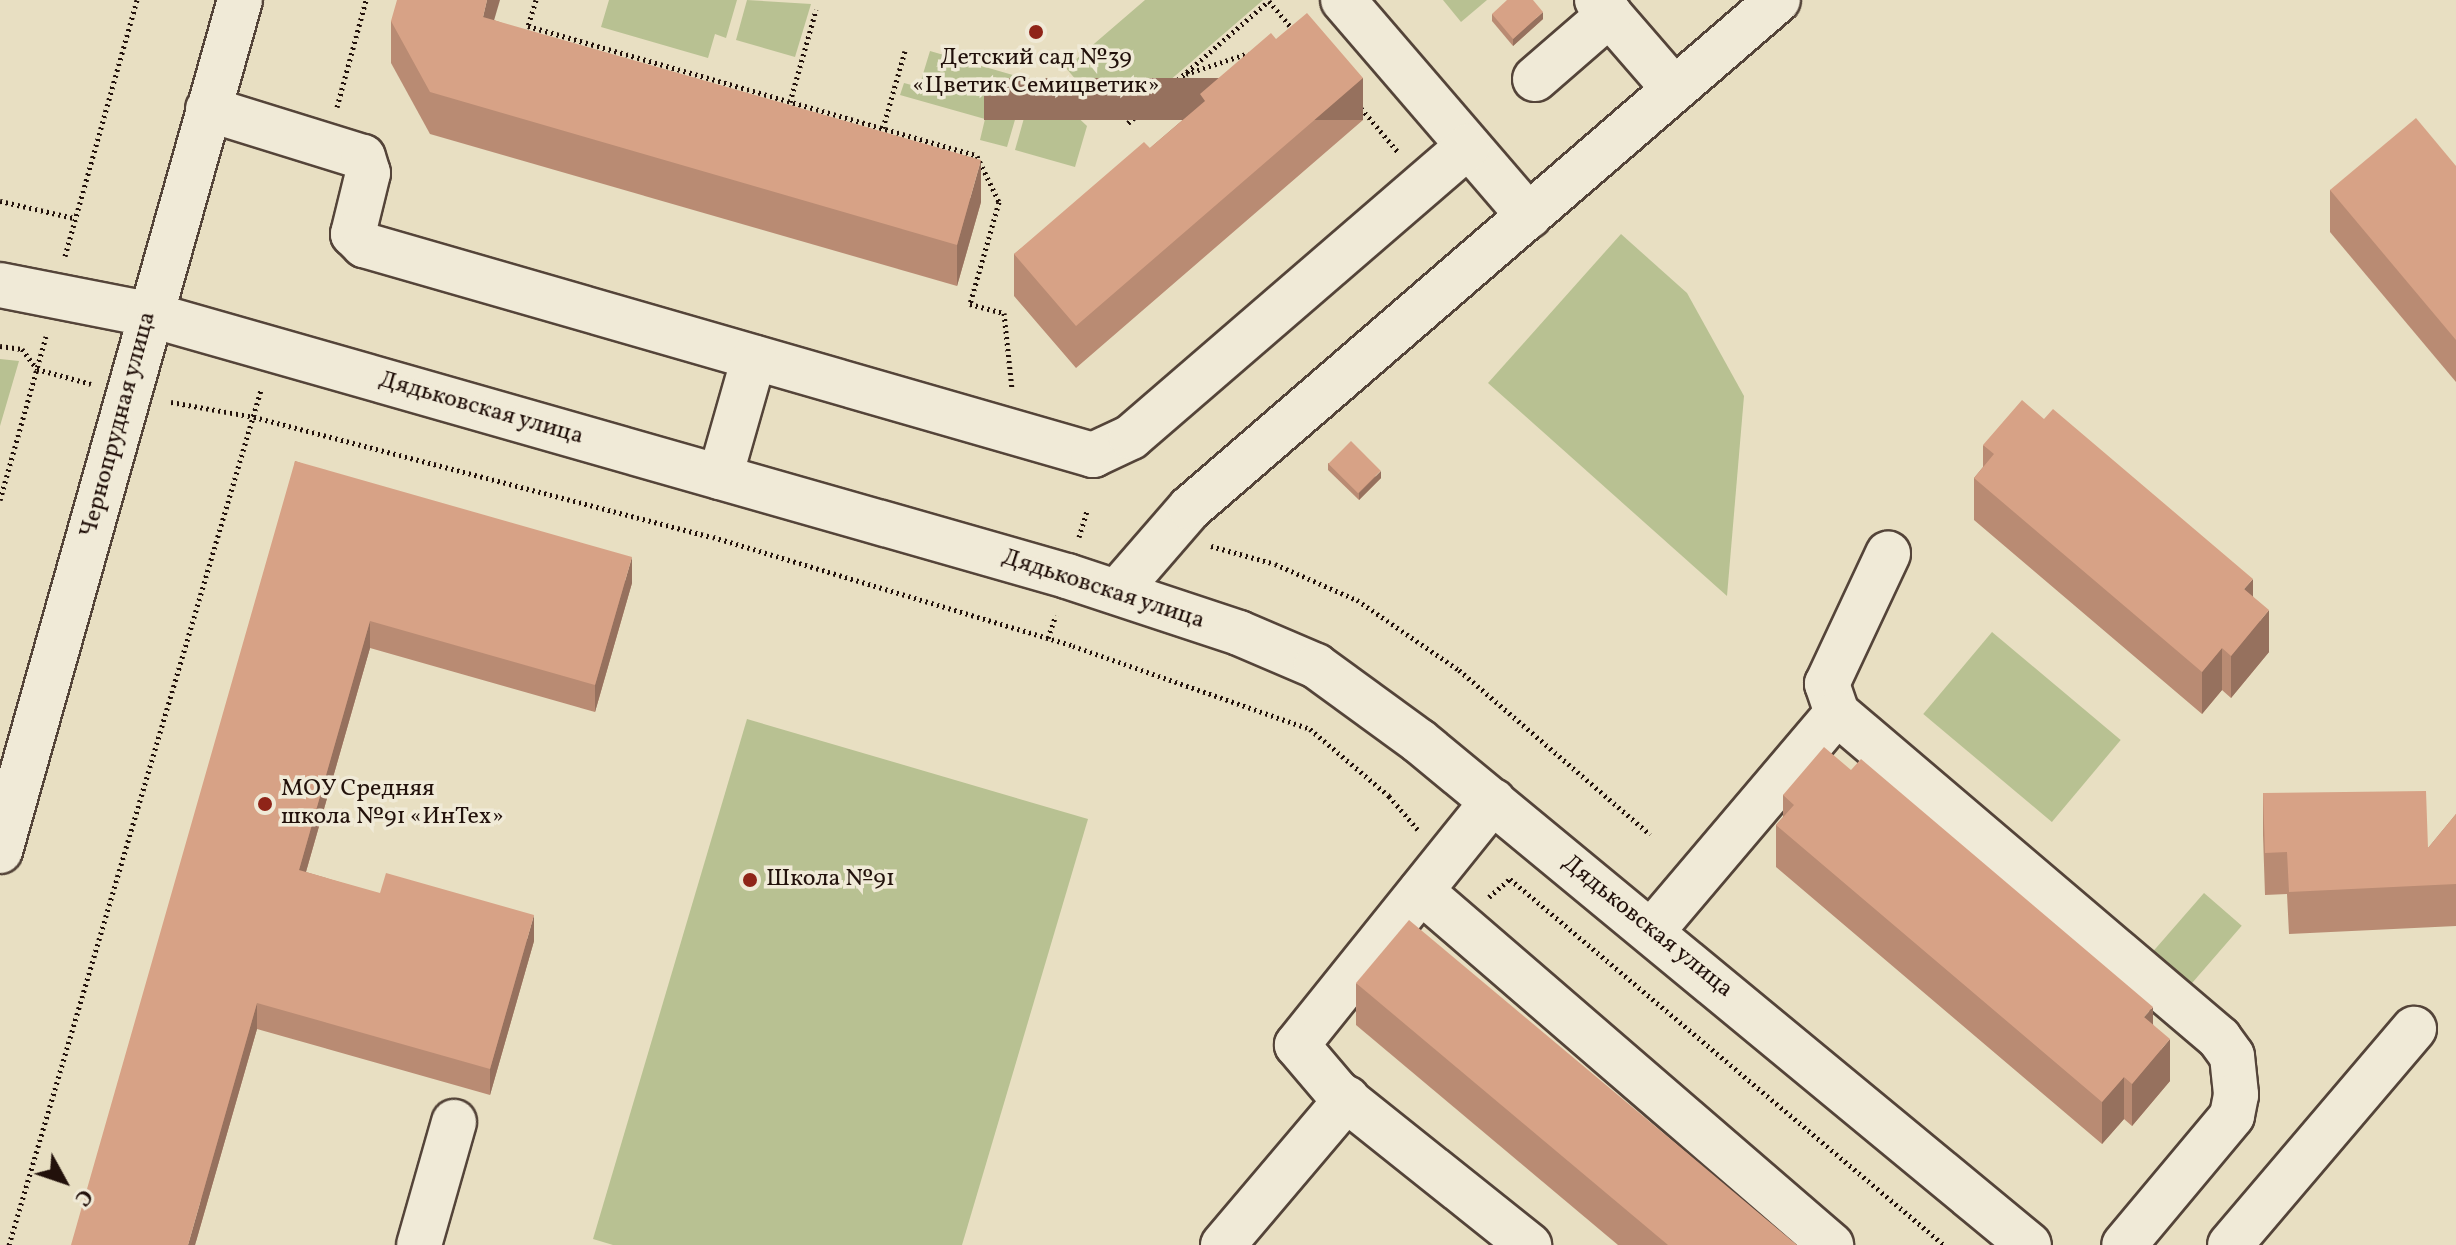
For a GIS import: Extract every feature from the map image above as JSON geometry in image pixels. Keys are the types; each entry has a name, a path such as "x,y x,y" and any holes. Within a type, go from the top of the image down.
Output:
{"street":[{"name":"Чернопрудная улица","path":"0,851 131,396 148,314 240,0"},
{"path":"1343,0 1529,216"},
{"path":"1118,591 1190,508 1778,0"},
{"path":"1535,79 1604,7 1674,89"},
{"path":"208,109 363,157 368,173 353,234 364,245 1093,455 1113,449 1468,146"},
{"name":"Дядьковская улица","path":"0,285 148,314 1118,591 1316,666 1493,801 2029,1245"},
{"path":"720,477 754,358"},
{"path":"1888,554 1827,684 1837,713 2219,1038 2232,1056 2236,1095 2232,1116 2124,1245"},
{"path":"1652,931 1837,713"},
{"path":"1493,801 1297,1045 1347,1099 1529,1245"},
{"path":"1433,876 1831,1245"},
{"path":"2230,1245 2414,1029"},
{"path":"1223,1245 1347,1099"},
{"path":"419,1245 454,1122"}],"path":[{"path":"0,500 37,369 74,218 137,0"},
{"path":"335,113 366,0"},
{"path":"536,0 528,26 977,156 999,202 970,304 1004,313 1016,434"},
{"path":"1128,123 1269,1 1299,37 1285,41"},
{"path":"790,102 816,10"},
{"path":"883,128 905,51"},
{"path":"1183,75 1256,51"},
{"path":"1357,104 1367,115"},
{"path":"0,201 74,218"},
{"path":"0,346 22,349 37,369 131,396 254,417 713,537 1073,646 1310,729 1389,796 1433,876 1486,900 1510,879 1944,1245"},
{"path":"9,1245 263,381"},
{"path":"1076,549 1087,511"},
{"path":"1202,543 1275,564 1357,600 1459,670 1650,834"}],"green space":[{"path":"609,0 737,0 726,38 715,34 708,58 601,27"},
{"path":"747,0 811,4 795,57 736,40"},
{"path":"1145,0 1263,0 1147,100 1130,79 1098,106 1066,68"},
{"path":"1443,0 1487,0 1461,22"},
{"path":"930,51 1027,79 1007,147 980,140 985,119 900,95 904,83 919,87"},
{"path":"1033,86 1050,91 1087,126 1075,167 1015,150"},
{"path":"1621,234 1687,293 1744,396 1727,596 1488,383"},
{"path":"0,359 19,361 0,426"},
{"path":"1992,632 2121,740 2052,822 1923,714"},
{"path":"747,719 1088,819 962,1245 613,1245 593,1239"},
{"path":"2204,893 2242,926 2190,985 2152,953"}],"building":[{"path":"397,0 487,0 483,17 981,160 957,245 430,92 391,21"},
{"path":"1507,0 1533,0 1543,12 1513,39 1492,14"},
{"path":"1307,13 1363,78 1076,326 1014,254 1144,142 1150,148 1205,101 1200,94 1271,33 1276,39"},
{"path":"2416,118 2456,166 2456,340 2330,190"},
{"path":"2022,400 2044,419 2053,409 2253,579 2244,589 2269,610 2231,656 2222,648 2202,672 1974,478 1994,454 1983,445"},
{"path":"1351,441 1381,471 1358,493 1328,464"},
{"name":"МОУ Средняя школа №91 «ИнТех»","path":"295,461 632,557 595,685 370,621 299,870 380,893 386,873 534,915 490,1069 257,1003 188,1245 71,1245"},
{"path":"1824,747 1851,770 1861,759 2153,1007 2144,1017 2170,1039 2132,1084 2124,1077 2102,1102 1776,825 1794,805 1783,795"},
{"path":"2426,791 2428,848 2456,814 2456,884 2289,892 2287,852 2265,853 2263,793"},
{"path":"1409,920 1797,1245 1668,1245 1356,983"}],"place":[{"name":"Детский сад №39 «Цветик Семицветик»","path":"1036,32"},
{"name":"МОУ Средняя школа №91 «ИнТех»","path":"265,804"},
{"name":"Школа №91","path":"750,880"}]}
